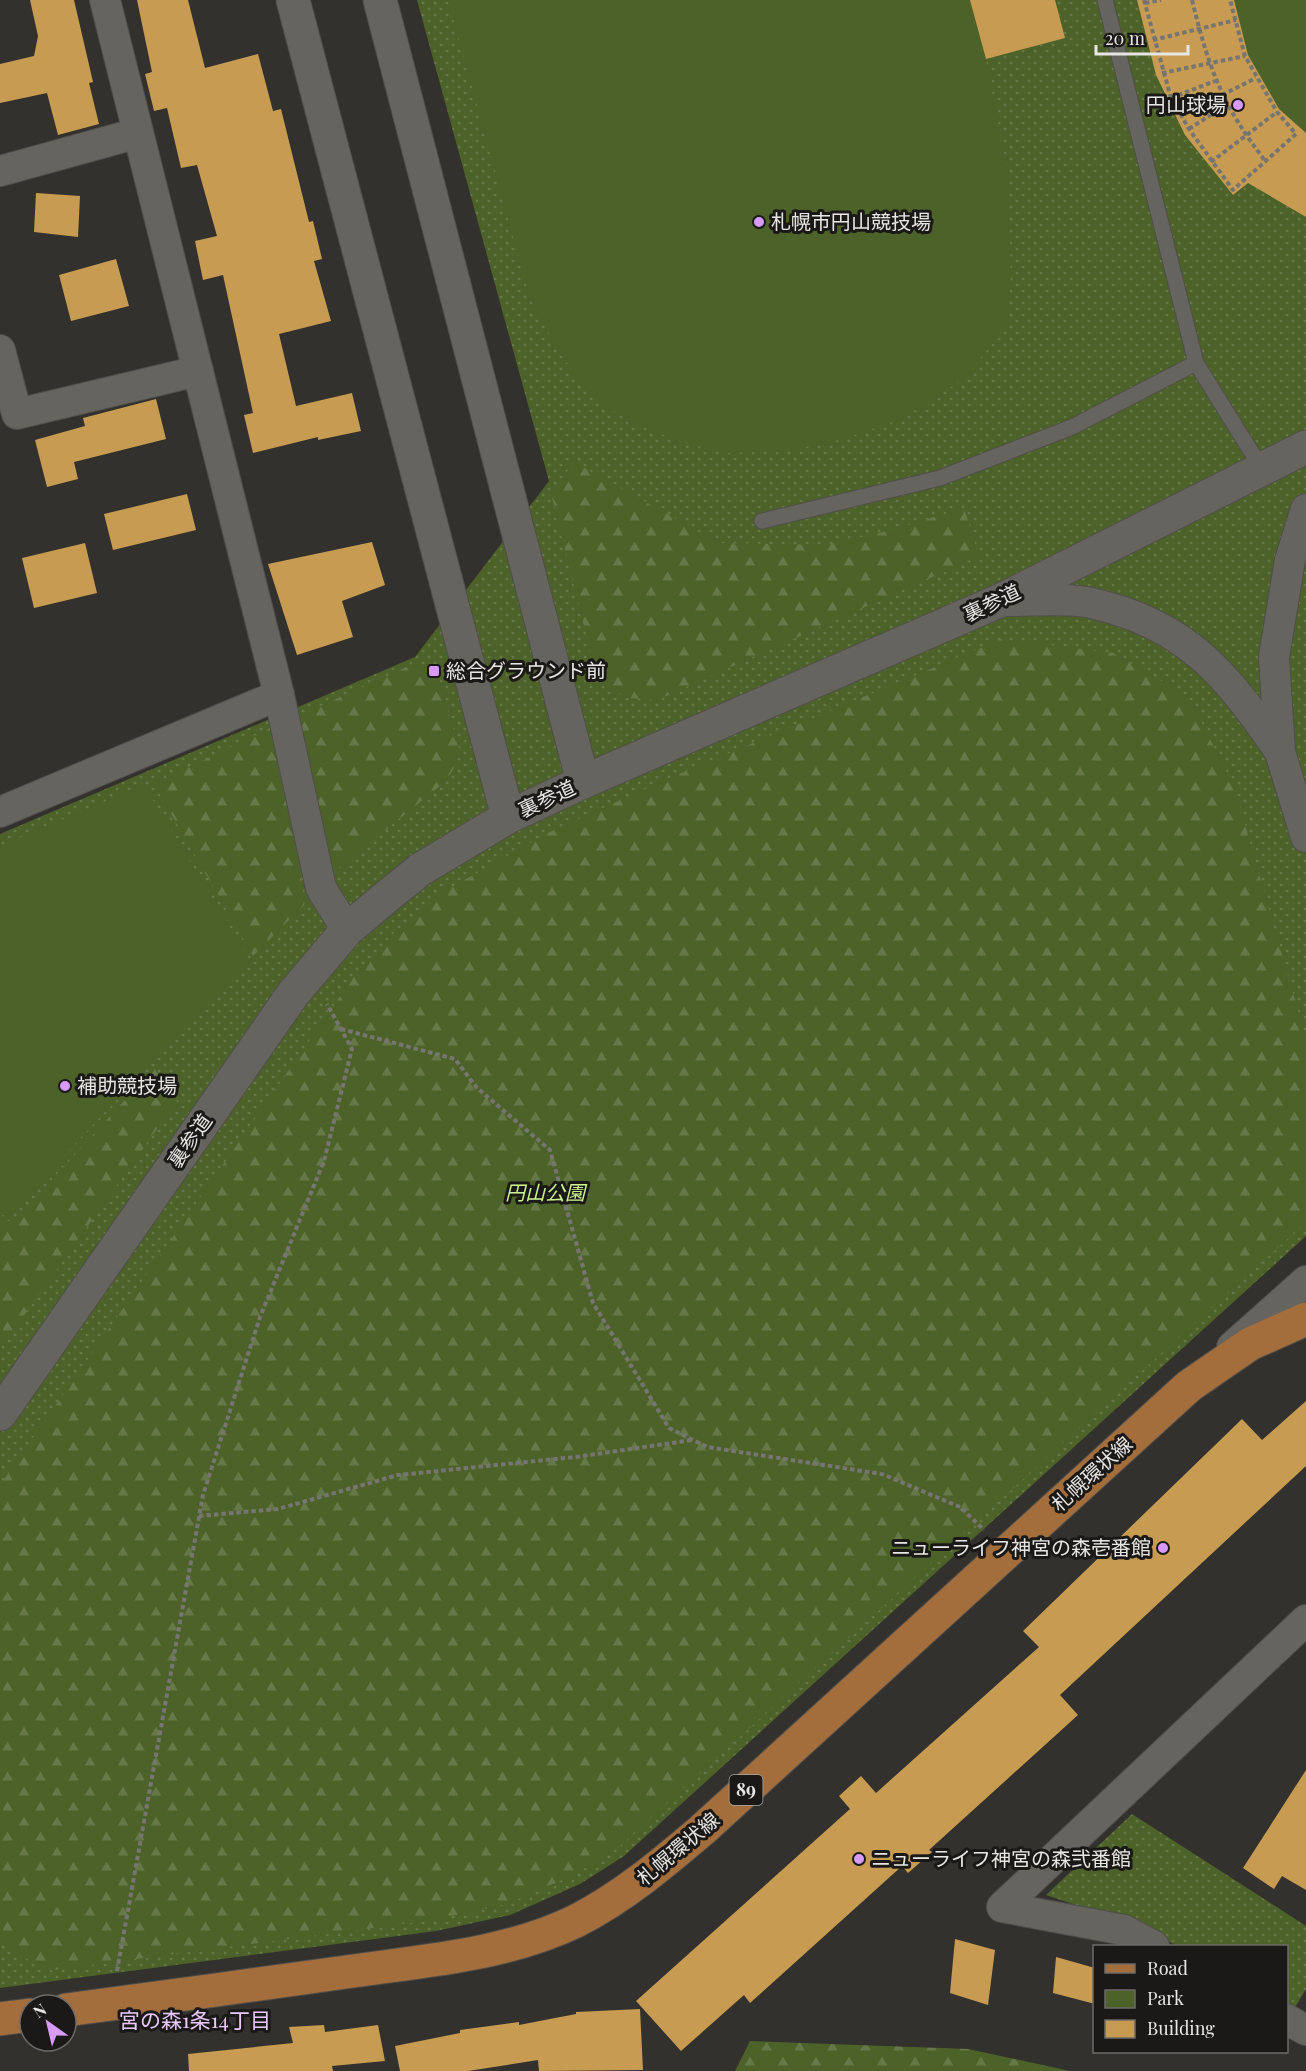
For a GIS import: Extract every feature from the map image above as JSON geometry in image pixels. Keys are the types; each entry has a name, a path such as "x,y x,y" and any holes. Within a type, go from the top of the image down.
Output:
{"main road":[{"name":"札幌環状線","path":"78,2008 469,1955 575,1922 645,1878 702,1830 1189,1386 1251,1344 1306,1320"},
{"path":"0,2019 18,2017"}],"street":[{"path":"105,0 279,695 321,888 348,930"},
{"path":"293,0 508,817"},
{"path":"380,0 583,782"},
{"path":"1,166 138,133"},
{"path":"0,350 17,414 198,371"},
{"name":"裏参道","path":"0,1414 286,1004 348,930 421,869 508,817 583,782 999,601 1306,447"},
{"path":"1306,509 1290,560 1274,657 1280,752 1306,837"},
{"path":"999,601 1089,602 1149,621 1202,654 1240,694 1280,752"},
{"path":"0,812 279,695"},
{"path":"1189,1386 1306,1281"},
{"path":"1150,1945 1124,1930 1002,1906 1306,1620"},
{"path":"1288,2020 1306,2030"}],"lane":[{"path":"1105,0 1196,363 1262,469"},
{"path":"762,520 940,478 1072,427 1196,363"}],"path":[{"path":"1161,0 1144,2 1162,73 1171,98 1188,129 1233,190 1296,134 1277,112 1245,56 1230,0"},
{"path":"1192,0 1208,63 1215,81 1226,105 1266,162"},
{"path":"1153,40 1236,20"},
{"path":"1162,73 1245,56"},
{"path":"1222,95 1256,78"},
{"path":"1171,98 1215,81"},
{"path":"1188,129 1226,105"},
{"path":"1211,162 1277,112"},
{"path":"111,2004 202,1495 260,1317 324,1161 352,1049 310,974"},
{"path":"341,1029 456,1059 477,1088 550,1150 593,1303 669,1428 707,1447 882,1474 960,1507 1006,1553"},
{"path":"199,1516 278,1509 398,1474 576,1457 693,1440"}],"green space":[{"name":"円山公園","path":"417,0 1306,0 1306,1236 624,1856 580,1884 510,1915 436,1931 0,1988 0,834 415,657 549,481"},
{"name":"札幌市円山競技場","path":"448,0 1055,0 1065,38 986,60 1007,169 1011,274 1006,328 967,374 936,399 895,421 843,439 791,450 727,453 678,441 644,427 610,409 581,382 559,352 530,298"},
{"name":"円山球場","path":"1136,0 1306,0 1306,217 1248,183 1233,195 1185,135 1156,75"},
{"path":"574,462 719,543 826,545 888,531 964,508 979,556 657,700 627,698 607,684 592,658 551,493"},
{"path":"1002,639 1113,653 1188,696 1234,786 1306,1039 1306,1222 620,1846 576,1874 507,1904 434,1920 45,1971 0,1941 0,1485 353,978 390,937 434,897 550,832 667,779"},
{"path":"418,662 426,678 440,684 460,751 456,765 445,782 336,870 328,867 298,716"},
{"path":"270,728 301,869 304,905 253,956 154,784"},
{"name":"補助競技場","path":"144,785 249,959 9,1214 0,1216 0,846"},
{"path":"154,1068 177,1101 0,1349 0,1223 16,1219"},
{"path":"1132,1814 1306,1926 1306,1989 1294,2009 1288,2006 1288,1945 1175,1945 1144,1928 1046,1895"},
{"path":"750,2041 968,2049 1070,2071 735,2071"}],"building":[{"path":"30,0 74,0 93,82 89,83 99,124 58,135 47,93 0,103 0,64 34,56 38,36"},
{"path":"137,0 188,0 205,68 258,54 273,111 281,109 309,222 313,221 322,259 314,261 331,321 279,334 296,406 352,393 361,431 318,440 318,437 253,453 244,415 253,413 223,275 203,280 195,241 217,236 197,165 181,168 167,108 154,111 145,74 152,72"},
{"path":"970,0 1055,0 1065,38 986,59"},
{"name":"円山球場","path":"1137,0 1234,0 1248,55 1279,109 1306,133 1306,217 1248,183 1233,195 1185,135 1156,75"},
{"path":"36,193 80,196 78,237 34,232"},
{"path":"116,259 129,306 71,321 59,275"},
{"path":"156,399 166,439 74,462 78,479 47,487 35,440 85,426 83,418"},
{"path":"187,494 196,530 113,550 104,514"},
{"path":"372,542 385,585 342,601 353,637 297,655 268,564"},
{"path":"85,543 97,593 34,608 22,558"},
{"name":"ニューライフ神宮の森弐番館","path":"1306,1401 1306,1466 1060,1695 1078,1715 929,1850 932,1852 908,1873 902,1866 750,2003 744,1995 681,2051 636,2001 850,1809 839,1796 861,1776 876,1793 1039,1647 1023,1631 1242,1419 1262,1440"},
{"path":"1306,1770 1306,1890 1282,1876 1274,1889 1243,1868"},
{"path":"955,1939 995,1950 988,2005 950,1993"},
{"path":"1056,1957 1093,1967 1093,2003 1053,1993"},
{"path":"640,2009 643,2070 539,2071 538,2060 468,2071 400,2071 395,2046 460,2033 460,2030 519,2022 519,2025 576,2014 576,2012"},
{"path":"324,2025 325,2032 378,2025 385,2061 332,2066 333,2071 189,2071 188,2054 293,2043 289,2027"}],"place":[{"name":"円山球場","path":"1238,105"},
{"name":"札幌市円山競技場","path":"759,222"},
{"name":"総合グラウンド前","path":"434,671"},
{"name":"補助競技場","path":"65,1086"},
{"name":"ニューライフ神宮の森壱番館","path":"1163,1548"},
{"name":"ニューライフ神宮の森弐番館","path":"859,1859"}],"district":[{"name":"宮の森1条14丁目","path":"195,2021"}]}
